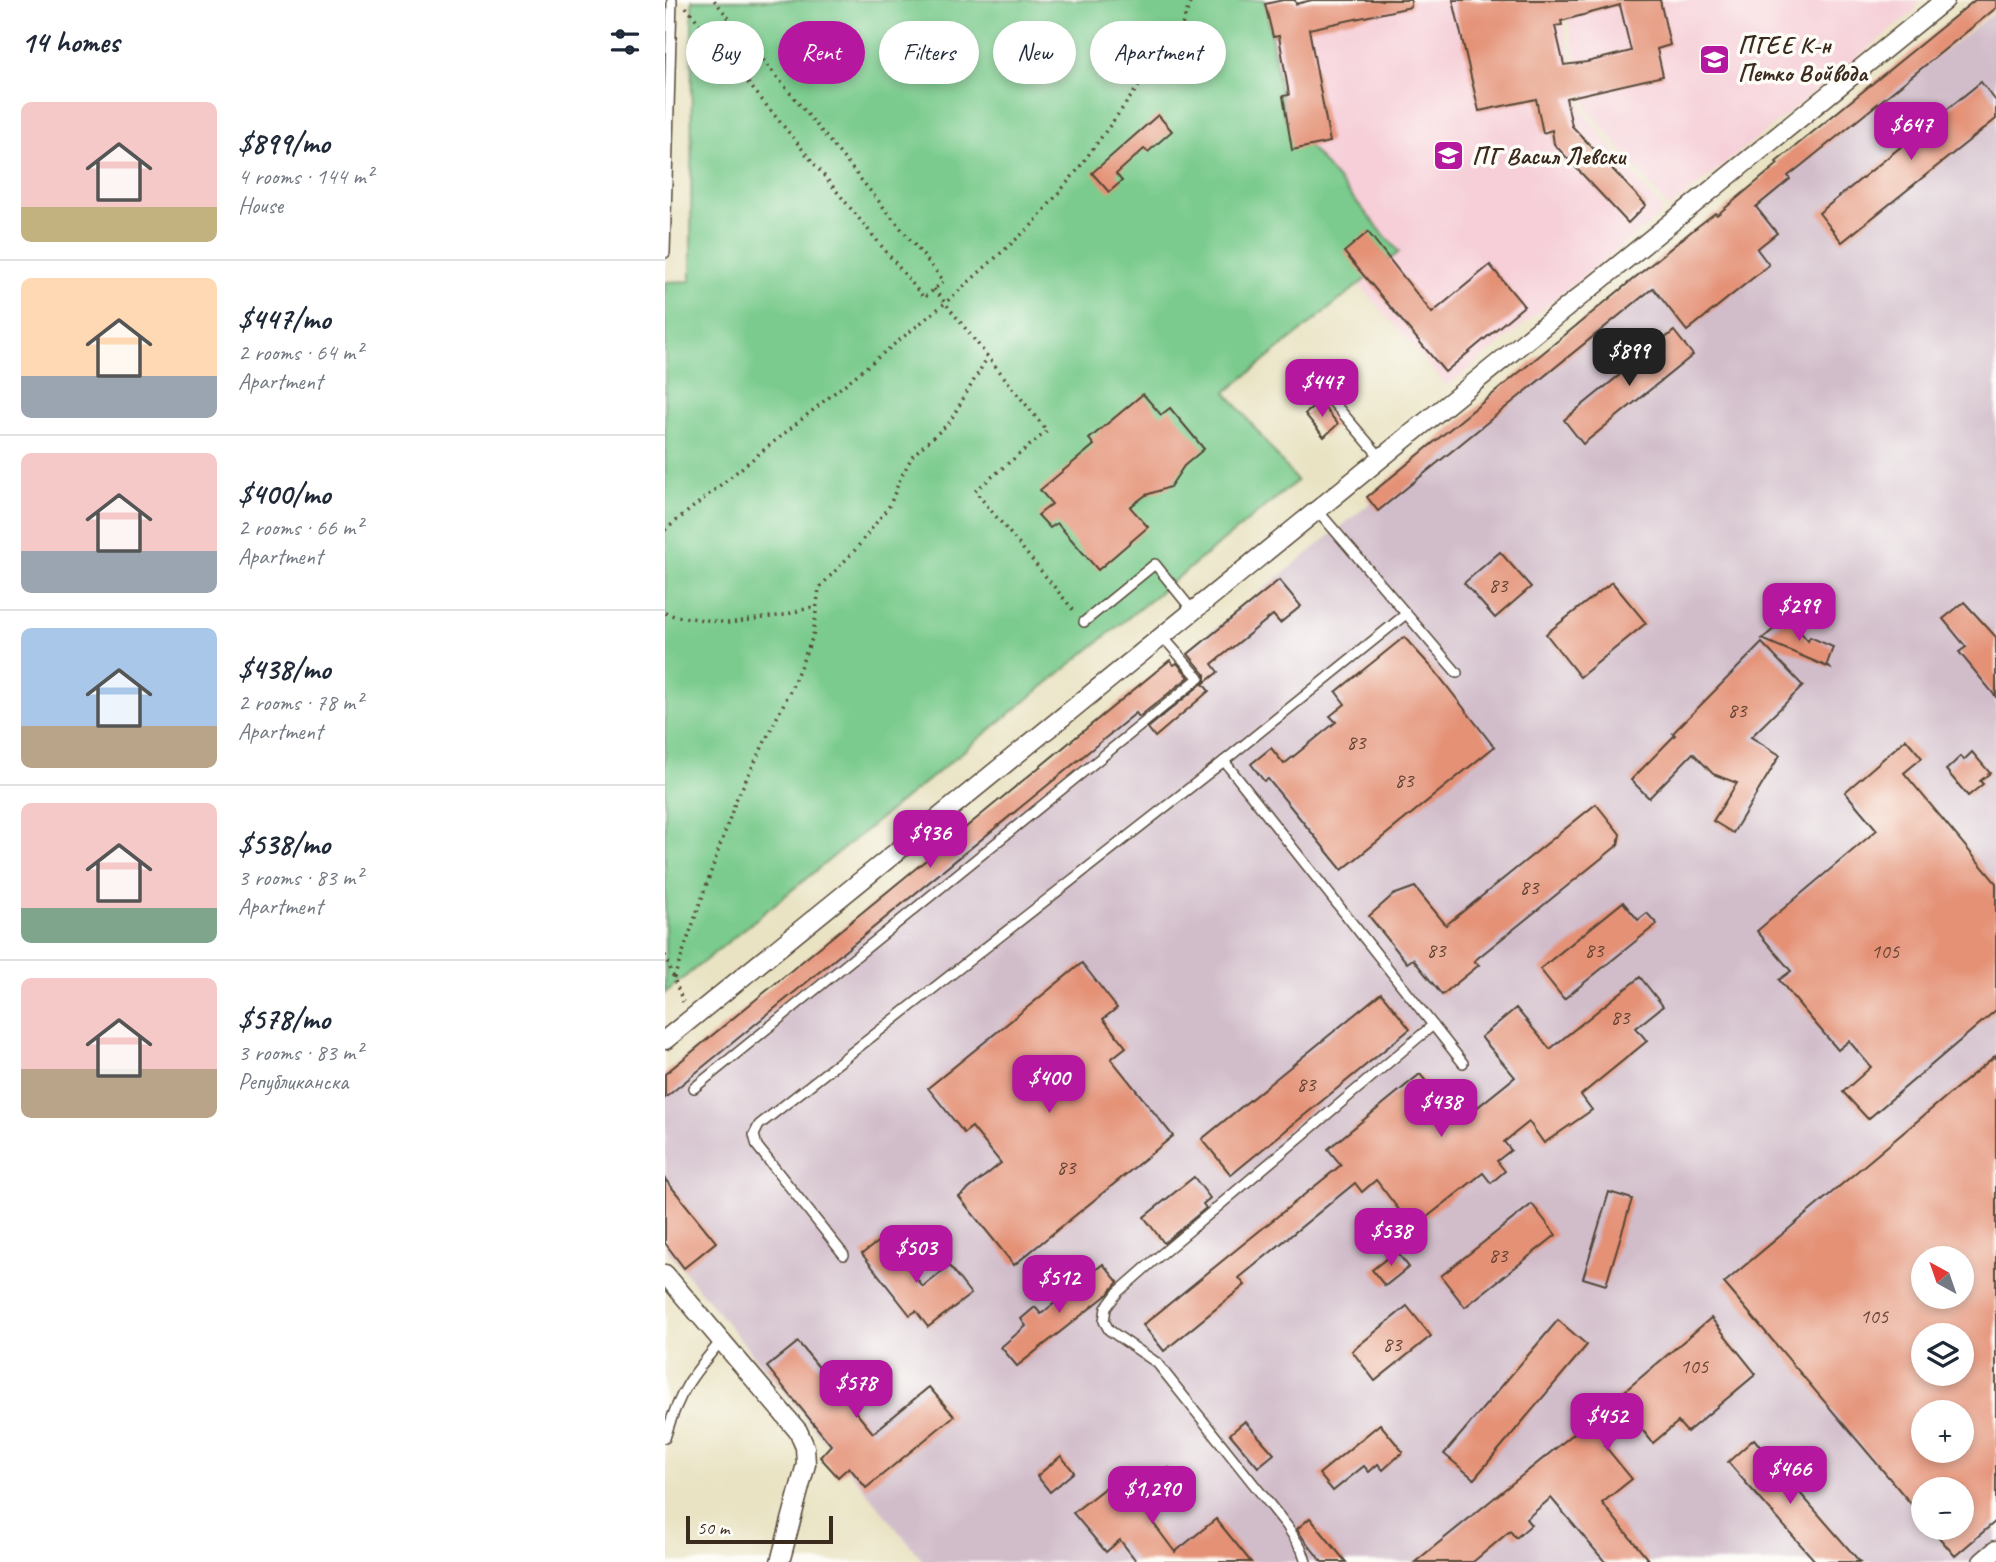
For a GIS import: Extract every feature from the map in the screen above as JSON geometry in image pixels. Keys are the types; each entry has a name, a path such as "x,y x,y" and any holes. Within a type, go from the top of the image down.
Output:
{"street":[{"path":"665,1040 1383,459 1936,4"},
{"path":"665,1274 798,1431 805,1447 806,1464 780,1562"},
{"path":"1982,1562 1996,1550"}],"lane":[{"path":"665,253 672,0"},
{"path":"1326,394 1383,459"},
{"path":"1318,511 1457,673"},
{"path":"1084,622 1155,564 1194,612"},
{"path":"844,1255 757,1146 754,1135 759,1125 1224,761 1406,614"},
{"path":"694,1088 1199,678 1163,637"},
{"path":"1224,761 1463,1063"},
{"path":"1306,1562 1287,1526 1157,1363 1109,1330 1104,1321 1106,1308 1118,1292 1151,1263 1433,1025"},
{"path":"665,1438 674,1407 691,1376 722,1340"}],"path":[{"path":"680,0 924,298 944,281 714,0"},
{"path":"665,530 944,304 1031,226 1061,190 1181,28 1191,0"},
{"path":"934,289 1047,431 975,491 1084,622"},
{"path":"674,978 736,800 813,636 819,588 855,550 890,505 899,479 913,455 949,423 987,358"},
{"path":"665,613 729,623 784,615 816,606"},
{"path":"665,955 690,1020"}],"shaded area":[{"name":"ПГ Васил Левски","path":"1252,0 1558,0 1583,112 1664,212 1447,386 1286,200"},
{"name":"ПГЕЕ К-н Петко Войвода","path":"1563,0 1918,0 1916,10 1669,209 1587,108"},
{"path":"1996,11 1996,1562 924,1562 665,1248 665,1074 1627,295"}],"green space":[{"path":"692,0 1265,0 1285,118 1399,252 1226,392 1297,481 665,993 665,282 691,281 692,84 764,84 764,21 692,21"}],"building":[{"path":"1295,0 1296,4 1312,0 1411,0 1411,7 1309,29 1330,142 1292,150 1283,96 1289,95 1279,36 1273,37 1265,4"},
{"path":"1453,0 1660,0 1670,45 1657,49 1663,76 1566,98 1572,126 1646,205 1628,223 1554,144 1552,130 1543,133 1536,99 1479,111","holes":["1620,5 1631,51 1564,65 1555,26 1562,25 1561,21"]},
{"path":"1975,0 1996,0 1996,8 1788,176 1790,179 1756,207 1777,233 1757,249 1769,265 1687,331 1653,288 1378,511 1367,497 1693,230 1715,213 1717,215 1778,164 1776,162"},
{"path":"1981,82 1996,101 1996,119 1842,242 1819,213"},
{"path":"1158,115 1172,131 1148,152 1144,149 1116,174 1122,181 1109,192 1092,173"},
{"path":"1368,232 1432,313 1490,265 1524,306 1445,372 1344,252"},
{"path":"1674,331 1693,355 1583,444 1564,420"},
{"path":"1143,394 1161,415 1170,408 1204,449 1184,466 1170,487 1146,495 1130,507 1148,527 1098,570 1057,523 1050,528 1038,515 1052,504 1040,490 1094,445 1089,439"},
{"path":"1320,402 1338,424 1324,437 1305,414"},
{"path":"1500,552 1531,587 1495,618 1464,583"},
{"path":"1279,580 1301,606 1280,623 1273,615 1212,664 1218,672 1203,684 1209,691 1155,737 1148,728 1205,681 1205,674 1188,654"},
{"path":"1612,582 1646,623 1580,677 1546,634"},
{"path":"1964,602 1996,637 1996,697 1959,652 1966,647 1943,619"},
{"path":"1788,617 1808,641 1810,637 1833,647 1827,664 1830,668 1762,639"},
{"path":"1404,637 1435,671 1494,747 1342,870 1268,779 1264,781 1251,764 1271,748 1284,764 1336,722 1330,716 1345,704 1336,692"},
{"path":"1762,643 1803,686 1751,737 1780,755 1733,833 1713,821 1737,783 1713,774 1693,753 1649,798 1631,780 1675,735 1673,733"},
{"path":"1170,660 1174,665 1177,663 1189,677 1139,717 1136,713 665,1098 665,1074"},
{"path":"1906,739 1922,758 1904,773 1996,883 1996,1010 1868,1119 1843,1092 1871,1067 1849,1041 1838,1050 1803,1009 1779,980 1791,971 1757,931 1877,830 1845,792"},
{"path":"1972,752 1990,773 1980,781 1983,784 1968,796 1946,770 1961,756 1964,760"},
{"path":"1596,804 1620,834 1618,845 1474,961 1479,965 1442,995 1413,959 1407,963 1369,916 1393,895 1415,887 1446,925"},
{"path":"1623,902 1638,920 1647,913 1657,924 1564,999 1540,969"},
{"path":"1082,963 1117,1008 1103,1019 1126,1047 1111,1059 1173,1136 1014,1265 959,1197 1001,1163 972,1127 964,1133 928,1088"},
{"path":"1640,977 1663,1006 1636,1028 1647,1041 1581,1095 1592,1110 1544,1143 1529,1122 1504,1142 1511,1150 1497,1161 1505,1171 1491,1183 1483,1173 1413,1228 1376,1180 1362,1192 1355,1183 1239,1278 1245,1285 1164,1351 1143,1325 1341,1165 1328,1149 1420,1074 1459,1122 1515,1077 1481,1037 1516,1008 1550,1049"},
{"path":"1381,993 1410,1029 1231,1175 1202,1139"},
{"path":"1996,1055 1996,1521 1974,1540 1974,1477 1911,1477 1911,1504 1724,1283"},
{"path":"1194,1177 1210,1198 1203,1204 1206,1208 1164,1243 1144,1217"},
{"path":"665,1179 716,1242 684,1268 665,1243"},
{"path":"1609,1192 1632,1199 1606,1285 1583,1278"},
{"path":"1532,1204 1556,1235 1465,1307 1441,1276"},
{"path":"884,1237 923,1287 949,1266 971,1294 928,1327 916,1311 910,1315 862,1254"},
{"path":"1396,1251 1409,1267 1385,1286 1372,1270"},
{"path":"1103,1264 1118,1282 1108,1294 1017,1366 1001,1347 1026,1326 1021,1319 1035,1307 1041,1314"},
{"path":"1407,1306 1431,1336 1375,1381 1352,1351"},
{"path":"1711,1318 1756,1374 1687,1432 1678,1422 1653,1443 1635,1421 1604,1445 1632,1479 1602,1503 1650,1562 1605,1562 1551,1498 1526,1519 1531,1525 1516,1538 1510,1531 1473,1562 1415,1562 1587,1423"},
{"path":"1558,1320 1587,1345 1474,1479 1444,1454"},
{"path":"798,1342 873,1433 929,1387 954,1416 866,1488 849,1467 838,1477 820,1457 831,1445 767,1367"},
{"path":"1245,1421 1274,1454 1258,1467 1230,1434"},
{"path":"1380,1424 1403,1452 1383,1470 1378,1464 1369,1472 1364,1466 1333,1491 1319,1474"},
{"path":"1754,1439 1860,1562 1816,1562 1728,1462"},
{"path":"1061,1456 1074,1472 1050,1492 1037,1476"},
{"path":"1169,1468 1182,1484 1145,1512 1175,1552 1216,1519 1251,1562 1137,1562 1120,1540 1106,1552 1073,1513 1106,1487 1117,1501 1150,1474 1154,1480"},
{"path":"1310,1518 1346,1562 1322,1562 1297,1529"},
{"path":"1941,1540 1974,1540 1955,1556"}],"place":[{"name":"ПГЕЕ К-н Петко Войвода","path":"1715,59"},
{"name":"ПГ Васил Левски","path":"1449,156"}]}
